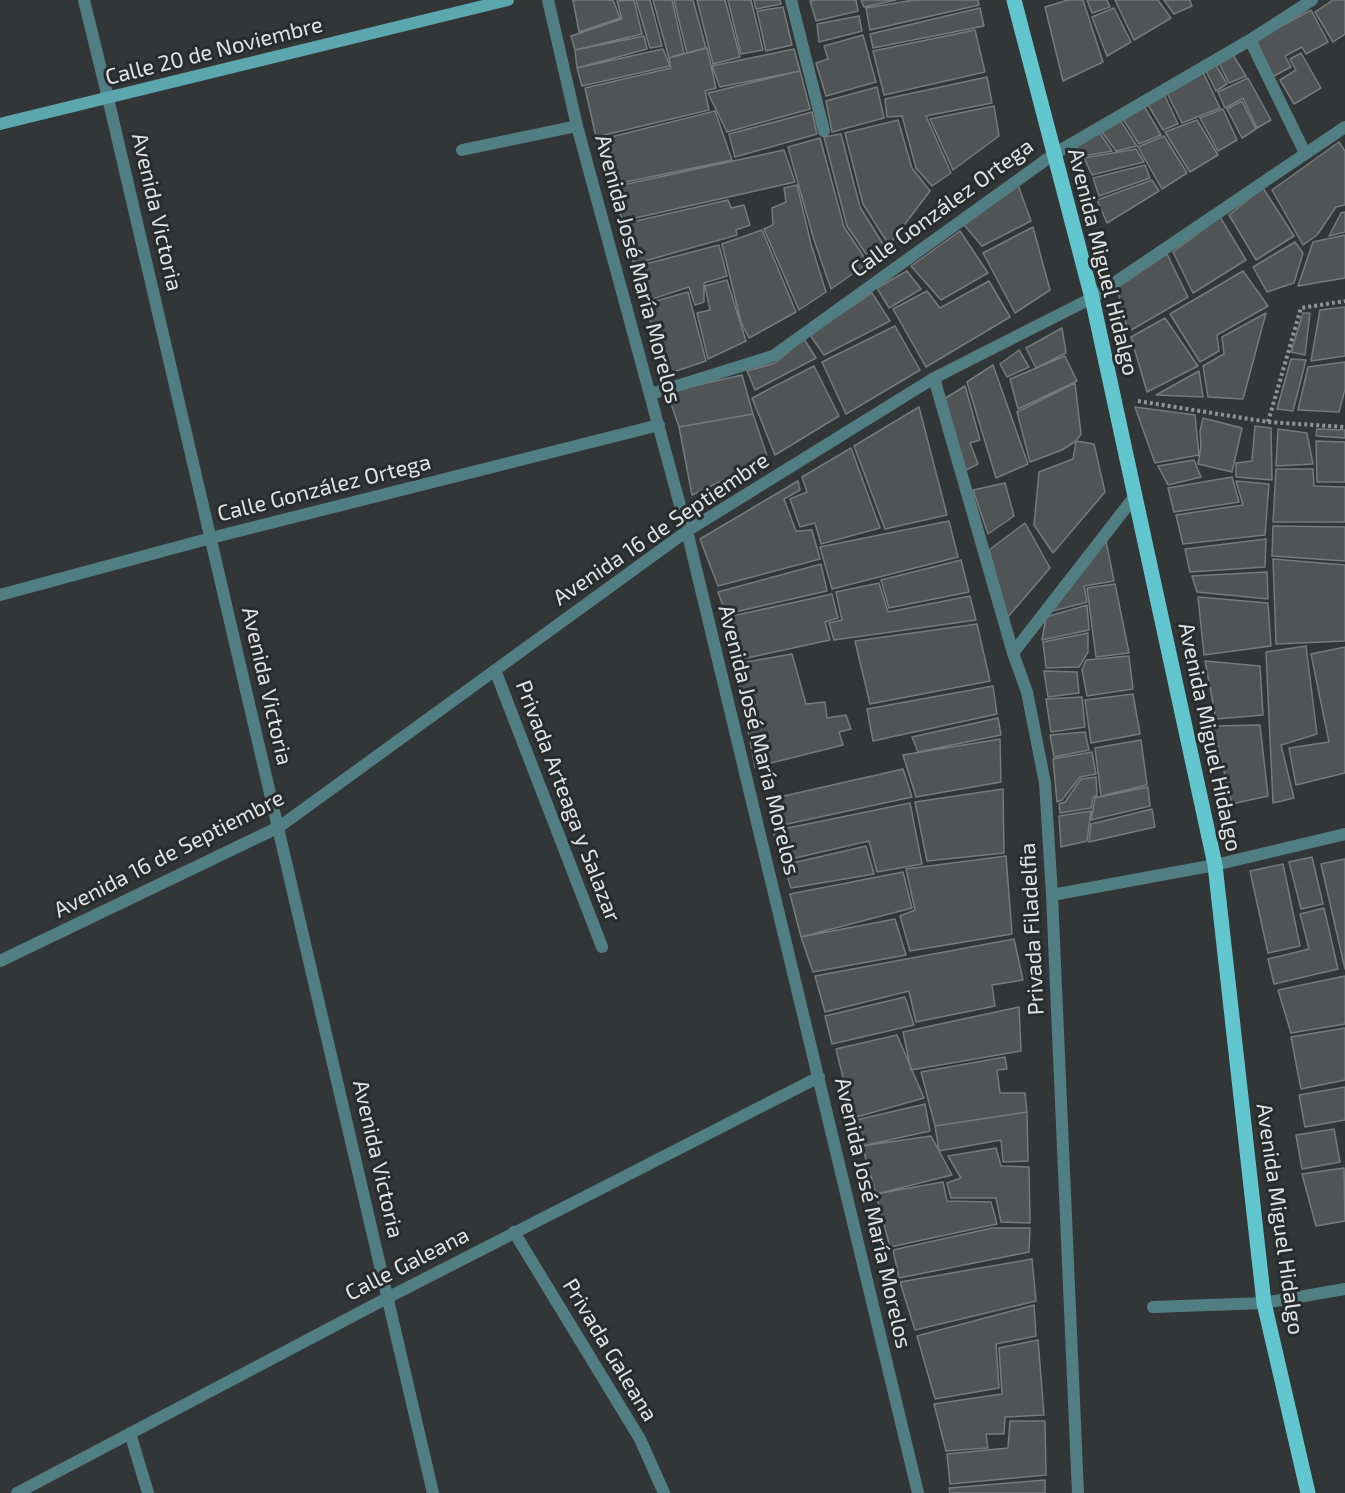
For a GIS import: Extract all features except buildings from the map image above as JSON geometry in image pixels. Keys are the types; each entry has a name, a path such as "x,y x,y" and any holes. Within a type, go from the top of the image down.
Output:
{"main road":[{"name":"Calle 20 de Noviembre","path":"0,124 508,0"},
{"name":"Avenida Miguel Hidalgo","path":"1014,0 1092,298 1215,866 1264,1303 1308,1493"}],"street":[{"name":"Avenida Victoria","path":"84,0 433,1493"},
{"name":"Avenida José María Morelos","path":"548,0 577,126 687,531 918,1493"},
{"path":"791,0 824,131"},
{"name":"Calle González Ortega","path":"651,394 773,356 1054,154 1250,40 1312,0"},
{"path":"1250,40 1305,153"},
{"path":"462,150 577,126"},
{"name":"Avenida 16 de Septiembre","path":"0,961 279,827 687,531 934,378 1092,298 1345,127"},
{"name":"Privada Filadelfia","path":"934,378 1013,653 1027,692 1045,783 1078,1493"},
{"name":"Calle González Ortega","path":"0,595 211,538 659,425"},
{"path":"1013,653 1136,496"},
{"name":"Privada Arteaga y Salazar","path":"495,670 602,947"},
{"path":"1052,895 1215,866 1345,834"},
{"name":"Calle Galeana","path":"17,1493 389,1297 819,1077"},
{"name":"Privada Galeana","path":"514,1233 640,1439 664,1493"},
{"path":"1153,1307 1264,1303 1345,1289"},
{"path":"130,1433 148,1493"}],"path":[{"path":"1268,422 1301,308 1345,302"},
{"path":"1112,397 1268,422 1345,428"}]}
